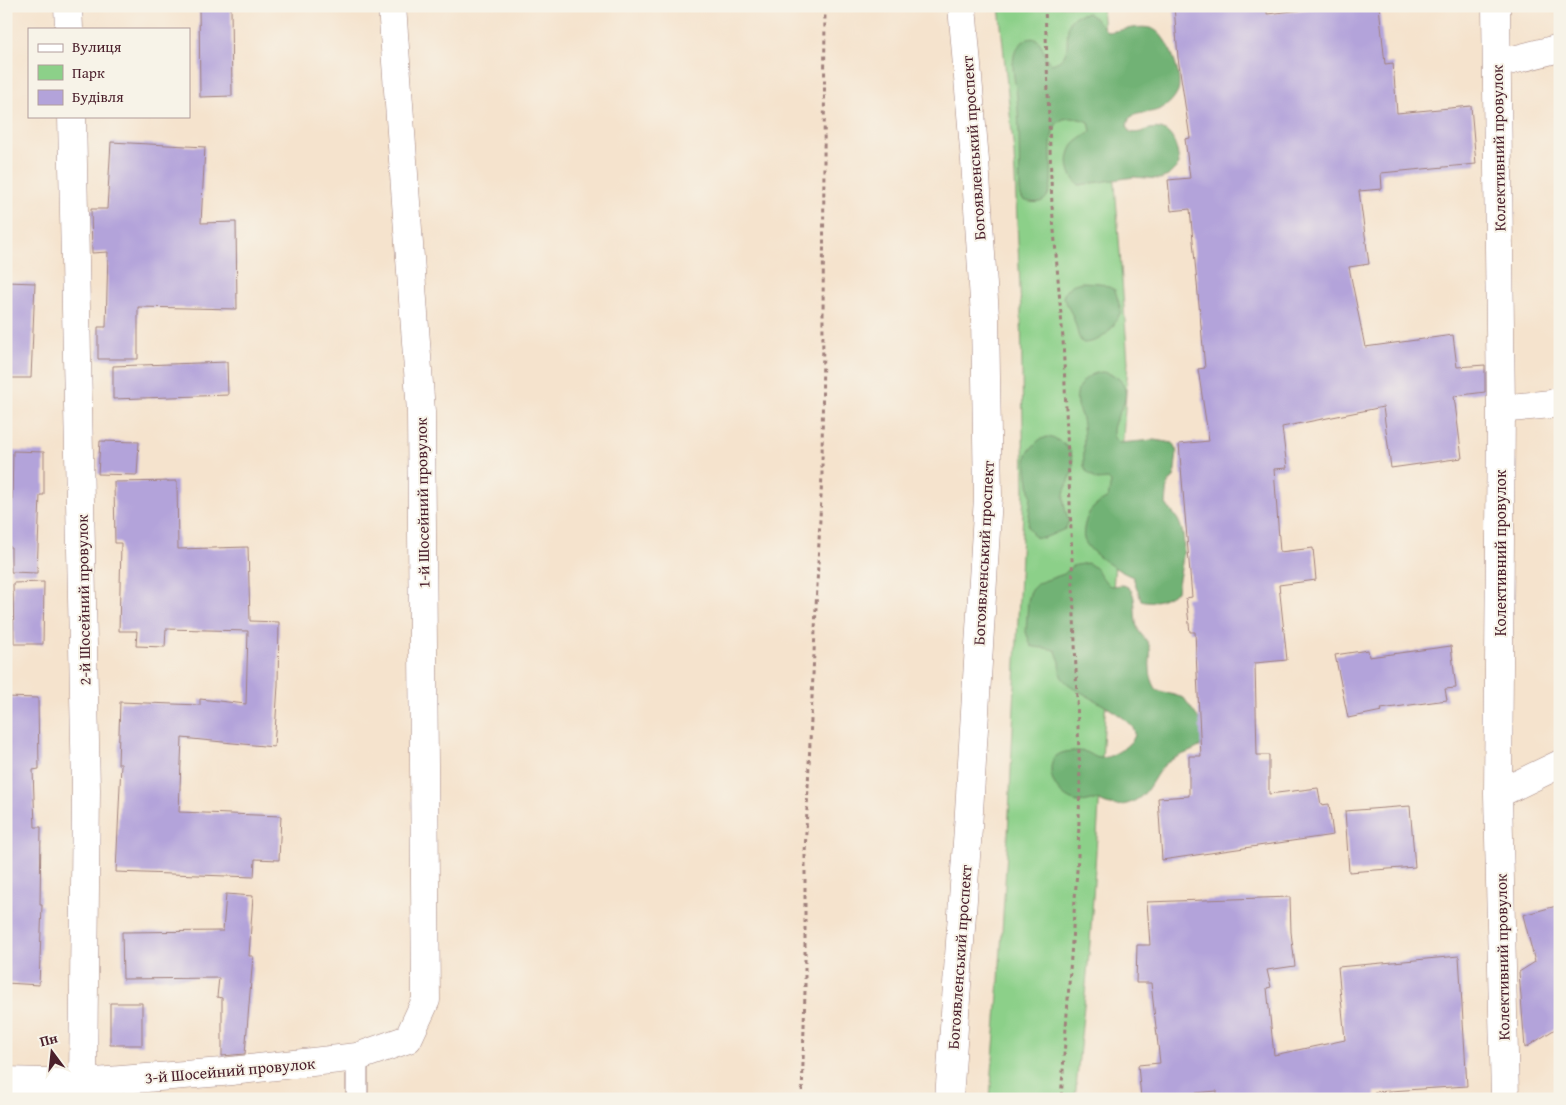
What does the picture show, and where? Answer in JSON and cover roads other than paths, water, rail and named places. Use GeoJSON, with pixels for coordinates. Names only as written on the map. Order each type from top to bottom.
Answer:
{"type":"FeatureCollection","features":[{"type":"Feature","properties":{"kind":"street"},"geometry":{"type":"LineString","coordinates":[[68,6],[69,28]]}},
{"type":"Feature","properties":{"kind":"street","name":"1-й Шосейний провулок"},"geometry":{"type":"LineString","coordinates":[[392,6],[421,412],[426,1000]]}},
{"type":"Feature","properties":{"kind":"street","name":"Богоявленський проспект"},"geometry":{"type":"LineString","coordinates":[[949,1099],[968,837],[988,497],[984,306],[975,161],[962,6]]}},
{"type":"Feature","properties":{"kind":"street","name":"Колективний провулок"},"geometry":{"type":"LineString","coordinates":[[1496,6],[1501,410],[1498,794],[1505,1099]]}},
{"type":"Feature","properties":{"kind":"street"},"geometry":{"type":"LineString","coordinates":[[1497,64],[1560,48]]}},
{"type":"Feature","properties":{"kind":"street","name":"2-й Шосейний провулок"},"geometry":{"type":"LineString","coordinates":[[72,118],[86,790],[83,1083]]}},
{"type":"Feature","properties":{"kind":"street"},"geometry":{"type":"LineString","coordinates":[[1501,410],[1551,404],[1560,401]]}},
{"type":"Feature","properties":{"kind":"street"},"geometry":{"type":"LineString","coordinates":[[1498,794],[1560,764]]}},
{"type":"Feature","properties":{"kind":"street","name":"3-й Шосейний провулок"},"geometry":{"type":"LineString","coordinates":[[6,1081],[83,1083],[222,1072],[357,1057],[408,1039],[426,1000]]}},
{"type":"Feature","properties":{"kind":"lane"},"geometry":{"type":"LineString","coordinates":[[357,1057],[357,1099]]}}]}
